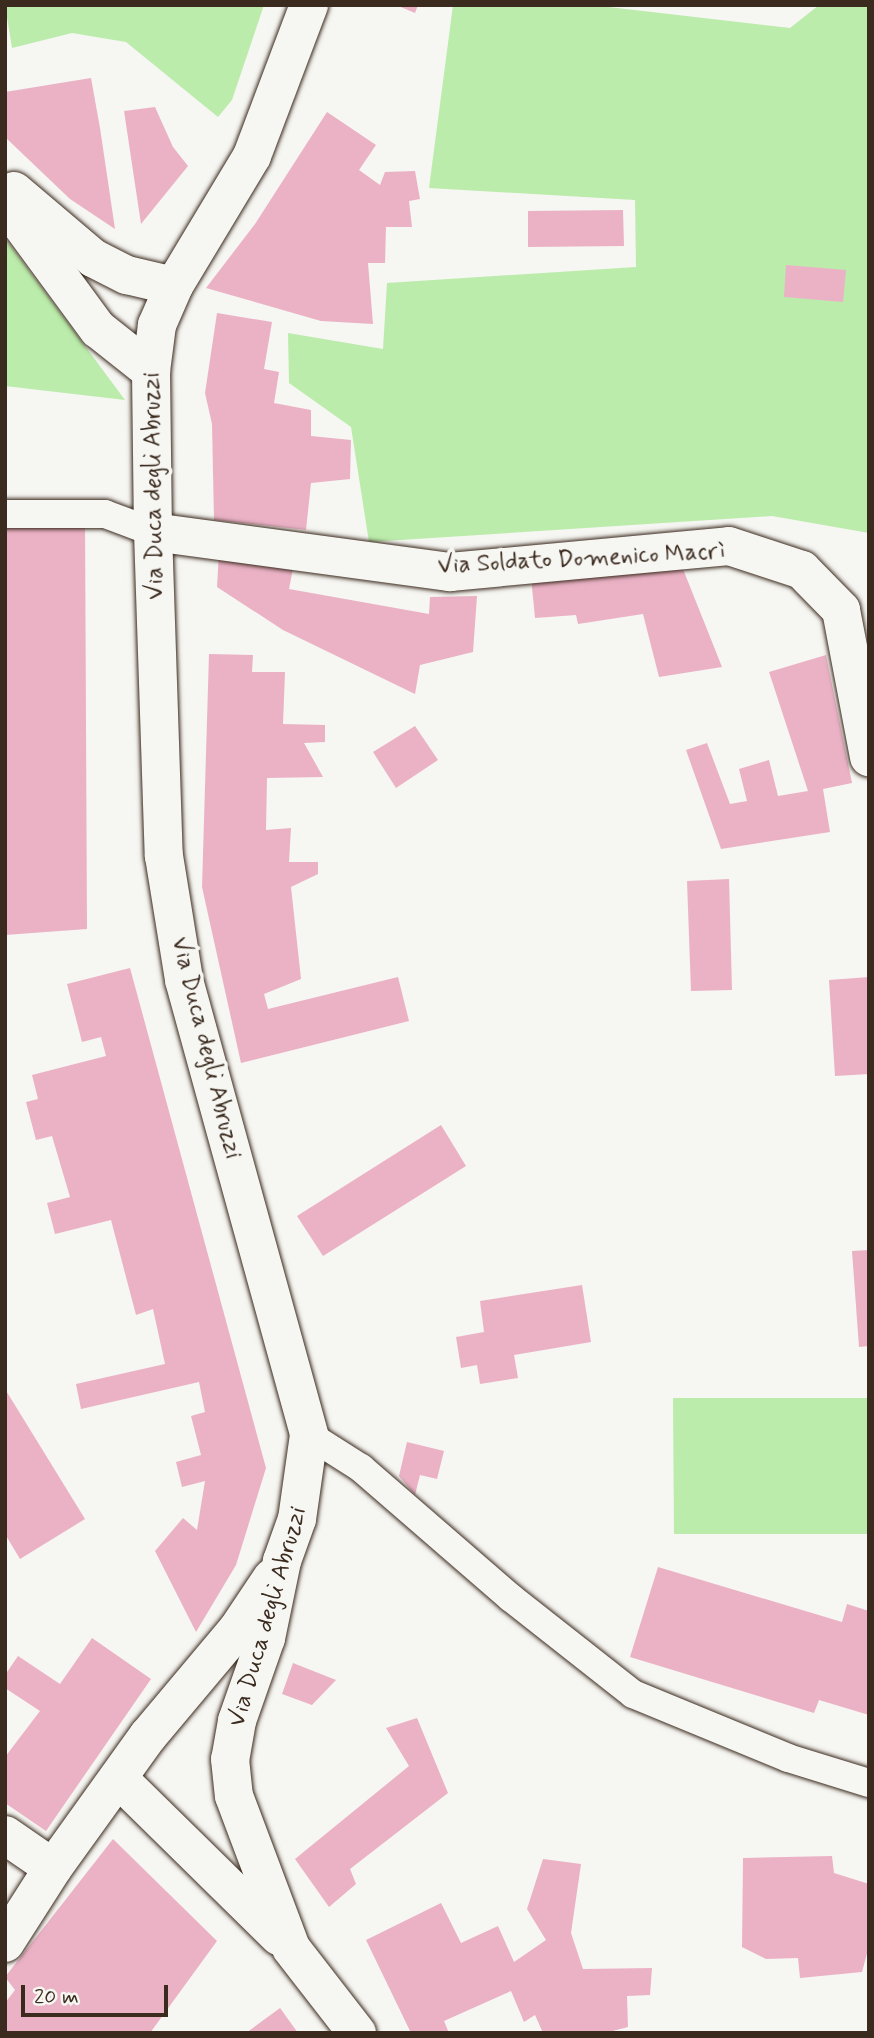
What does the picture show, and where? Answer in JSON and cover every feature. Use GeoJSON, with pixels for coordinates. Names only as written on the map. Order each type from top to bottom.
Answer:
{"type":"FeatureCollection","features":[{"type":"Feature","properties":{"kind":"main road","name":"Via Duca degli Abruzzi"},"geometry":{"type":"LineString","coordinates":[[309,5],[252,156],[174,286],[157,325],[151,372],[153,532],[164,856],[184,980],[309,1435],[305,1484],[282,1561],[266,1638],[237,1721],[230,1759],[234,1796],[244,1834],[291,1948],[357,2033]]}},
{"type":"Feature","properties":{"kind":"main road"},"geometry":{"type":"LineString","coordinates":[[5,184],[38,208],[93,258],[127,275],[174,286]]}},
{"type":"Feature","properties":{"kind":"main road"},"geometry":{"type":"LineString","coordinates":[[5,196],[20,223],[98,328],[151,372]]}},
{"type":"Feature","properties":{"kind":"main road","name":"Via Soldato Domenico Macrì"},"geometry":{"type":"LineString","coordinates":[[153,532],[450,572],[729,546],[802,570],[841,610],[869,757]]}},
{"type":"Feature","properties":{"kind":"main road"},"geometry":{"type":"LineString","coordinates":[[5,1943],[52,1868],[118,1778],[237,1630],[282,1561]]}},
{"type":"Feature","properties":{"kind":"main road"},"geometry":{"type":"LineString","coordinates":[[118,1778],[291,1948]]}},
{"type":"Feature","properties":{"kind":"main road"},"geometry":{"type":"LineString","coordinates":[[5,1835],[52,1868]]}},
{"type":"Feature","properties":{"kind":"lane"},"geometry":{"type":"LineString","coordinates":[[5,514],[104,514],[153,532]]}},
{"type":"Feature","properties":{"kind":"lane"},"geometry":{"type":"LineString","coordinates":[[309,1435],[361,1468],[511,1598],[633,1694],[788,1758],[869,1783]]}},
{"type":"Feature","properties":{"kind":"green space"},"geometry":{"type":"Polygon","coordinates":[[[5,5],[264,5],[232,100],[218,117],[126,42],[72,33],[12,48],[5,5]]]}},
{"type":"Feature","properties":{"kind":"green space"},"geometry":{"type":"Polygon","coordinates":[[[453,5],[591,5],[790,28],[819,5],[869,5],[869,533],[772,516],[369,542],[351,427],[289,383],[288,333],[383,349],[387,283],[636,267],[635,200],[429,188],[453,5]]]}},
{"type":"Feature","properties":{"kind":"green space"},"geometry":{"type":"Polygon","coordinates":[[[5,238],[125,400],[5,386],[5,238]]]}},
{"type":"Feature","properties":{"kind":"green space"},"geometry":{"type":"Polygon","coordinates":[[[673,1398],[869,1398],[869,1534],[674,1534],[673,1398]]]}},
{"type":"Feature","properties":{"kind":"building"},"geometry":{"type":"Polygon","coordinates":[[[396,5],[418,5],[415,13],[396,5]]]}},
{"type":"Feature","properties":{"kind":"building"},"geometry":{"type":"Polygon","coordinates":[[[91,78],[115,229],[70,199],[5,137],[5,92],[91,78]]]}},
{"type":"Feature","properties":{"kind":"building"},"geometry":{"type":"Polygon","coordinates":[[[155,107],[173,147],[188,166],[141,224],[124,111],[155,107]]]}},
{"type":"Feature","properties":{"kind":"building"},"geometry":{"type":"Polygon","coordinates":[[[327,112],[376,145],[359,170],[380,185],[385,172],[415,171],[420,199],[409,201],[412,227],[386,227],[385,263],[368,263],[373,324],[321,321],[206,288],[255,224],[327,112]]]}},
{"type":"Feature","properties":{"kind":"building"},"geometry":{"type":"Polygon","coordinates":[[[623,210],[624,246],[528,247],[528,211],[623,210]]]}},
{"type":"Feature","properties":{"kind":"building"},"geometry":{"type":"Polygon","coordinates":[[[786,265],[846,270],[843,302],[784,297],[786,265]]]}},
{"type":"Feature","properties":{"kind":"building"},"geometry":{"type":"Polygon","coordinates":[[[217,313],[272,322],[264,369],[279,372],[274,403],[311,410],[311,436],[351,440],[350,479],[311,483],[306,530],[214,520],[212,424],[205,393],[217,313]]]}},
{"type":"Feature","properties":{"kind":"building"},"geometry":{"type":"Polygon","coordinates":[[[85,519],[87,929],[5,935],[5,521],[85,519]]]}},
{"type":"Feature","properties":{"kind":"building"},"geometry":{"type":"Polygon","coordinates":[[[219,552],[294,563],[289,589],[429,614],[430,597],[477,596],[473,652],[420,665],[415,694],[283,630],[217,587],[219,552]]]}},
{"type":"Feature","properties":{"kind":"building"},"geometry":{"type":"Polygon","coordinates":[[[681,564],[722,667],[659,677],[643,614],[578,624],[576,615],[535,618],[531,577],[681,564]]]}},
{"type":"Feature","properties":{"kind":"building"},"geometry":{"type":"Polygon","coordinates":[[[209,654],[253,655],[252,672],[285,672],[283,724],[325,725],[325,742],[304,743],[323,777],[267,778],[266,830],[291,828],[289,862],[318,862],[318,874],[291,887],[301,979],[264,994],[268,1009],[398,977],[409,1021],[241,1063],[202,887],[209,654]]]}},
{"type":"Feature","properties":{"kind":"building"},"geometry":{"type":"Polygon","coordinates":[[[826,655],[852,783],[823,789],[830,832],[721,849],[686,750],[707,743],[730,804],[747,801],[739,769],[769,760],[778,796],[808,791],[769,672],[826,655]]]}},
{"type":"Feature","properties":{"kind":"building"},"geometry":{"type":"Polygon","coordinates":[[[415,726],[438,760],[396,788],[373,752],[415,726]]]}},
{"type":"Feature","properties":{"kind":"building"},"geometry":{"type":"Polygon","coordinates":[[[729,879],[732,990],[691,991],[687,881],[729,879]]]}},
{"type":"Feature","properties":{"kind":"building"},"geometry":{"type":"Polygon","coordinates":[[[130,968],[266,1468],[236,1565],[196,1632],[155,1551],[183,1518],[197,1530],[205,1481],[182,1487],[176,1462],[201,1455],[191,1416],[205,1412],[199,1382],[81,1409],[76,1384],[165,1364],[153,1309],[136,1315],[111,1220],[55,1234],[47,1203],[70,1197],[52,1136],[36,1140],[26,1102],[38,1099],[32,1075],[106,1056],[101,1037],[82,1042],[67,984],[130,968]]]}},
{"type":"Feature","properties":{"kind":"building"},"geometry":{"type":"Polygon","coordinates":[[[869,977],[869,1074],[835,1076],[829,980],[869,977]]]}},
{"type":"Feature","properties":{"kind":"building"},"geometry":{"type":"Polygon","coordinates":[[[441,1125],[466,1166],[323,1256],[297,1216],[441,1125]]]}},
{"type":"Feature","properties":{"kind":"building"},"geometry":{"type":"Polygon","coordinates":[[[869,1250],[869,1346],[859,1347],[852,1251],[869,1250]]]}},
{"type":"Feature","properties":{"kind":"building"},"geometry":{"type":"Polygon","coordinates":[[[582,1285],[591,1342],[514,1355],[518,1378],[480,1384],[477,1365],[461,1368],[456,1337],[484,1332],[480,1301],[582,1285]]]}},
{"type":"Feature","properties":{"kind":"building"},"geometry":{"type":"Polygon","coordinates":[[[5,1389],[85,1519],[20,1559],[5,1534],[5,1389]]]}},
{"type":"Feature","properties":{"kind":"building"},"geometry":{"type":"Polygon","coordinates":[[[407,1442],[444,1451],[437,1479],[420,1475],[415,1495],[399,1476],[407,1442]]]}},
{"type":"Feature","properties":{"kind":"building"},"geometry":{"type":"Polygon","coordinates":[[[658,1567],[842,1622],[847,1604],[869,1611],[869,1715],[819,1700],[814,1713],[630,1657],[658,1567]]]}},
{"type":"Feature","properties":{"kind":"building"},"geometry":{"type":"Polygon","coordinates":[[[92,1638],[151,1679],[46,1831],[5,1803],[5,1757],[40,1711],[5,1688],[5,1675],[18,1656],[60,1684],[92,1638]]]}},
{"type":"Feature","properties":{"kind":"building"},"geometry":{"type":"Polygon","coordinates":[[[293,1663],[336,1680],[312,1705],[282,1694],[293,1663]]]}},
{"type":"Feature","properties":{"kind":"building"},"geometry":{"type":"Polygon","coordinates":[[[417,1718],[448,1793],[350,1869],[356,1884],[329,1907],[295,1859],[409,1766],[386,1728],[417,1718]]]}},
{"type":"Feature","properties":{"kind":"building"},"geometry":{"type":"Polygon","coordinates":[[[113,1839],[217,1941],[150,2033],[5,2033],[5,2003],[15,1990],[5,1977],[113,1839]]]}},
{"type":"Feature","properties":{"kind":"building"},"geometry":{"type":"Polygon","coordinates":[[[832,1856],[834,1873],[869,1884],[869,1946],[862,1972],[800,1978],[798,1958],[766,1959],[742,1947],[743,1858],[832,1856]]]}},
{"type":"Feature","properties":{"kind":"building"},"geometry":{"type":"Polygon","coordinates":[[[543,1859],[581,1864],[571,1933],[583,1969],[652,1968],[650,1995],[627,1996],[628,2027],[605,2033],[543,2033],[535,2015],[524,2022],[511,1991],[444,2021],[449,2033],[411,2033],[366,1940],[441,1903],[461,1943],[498,1926],[514,1962],[546,1940],[527,1909],[543,1859]]]}},
{"type":"Feature","properties":{"kind":"building"},"geometry":{"type":"Polygon","coordinates":[[[280,2008],[298,2033],[246,2033],[280,2008]]]}}]}
